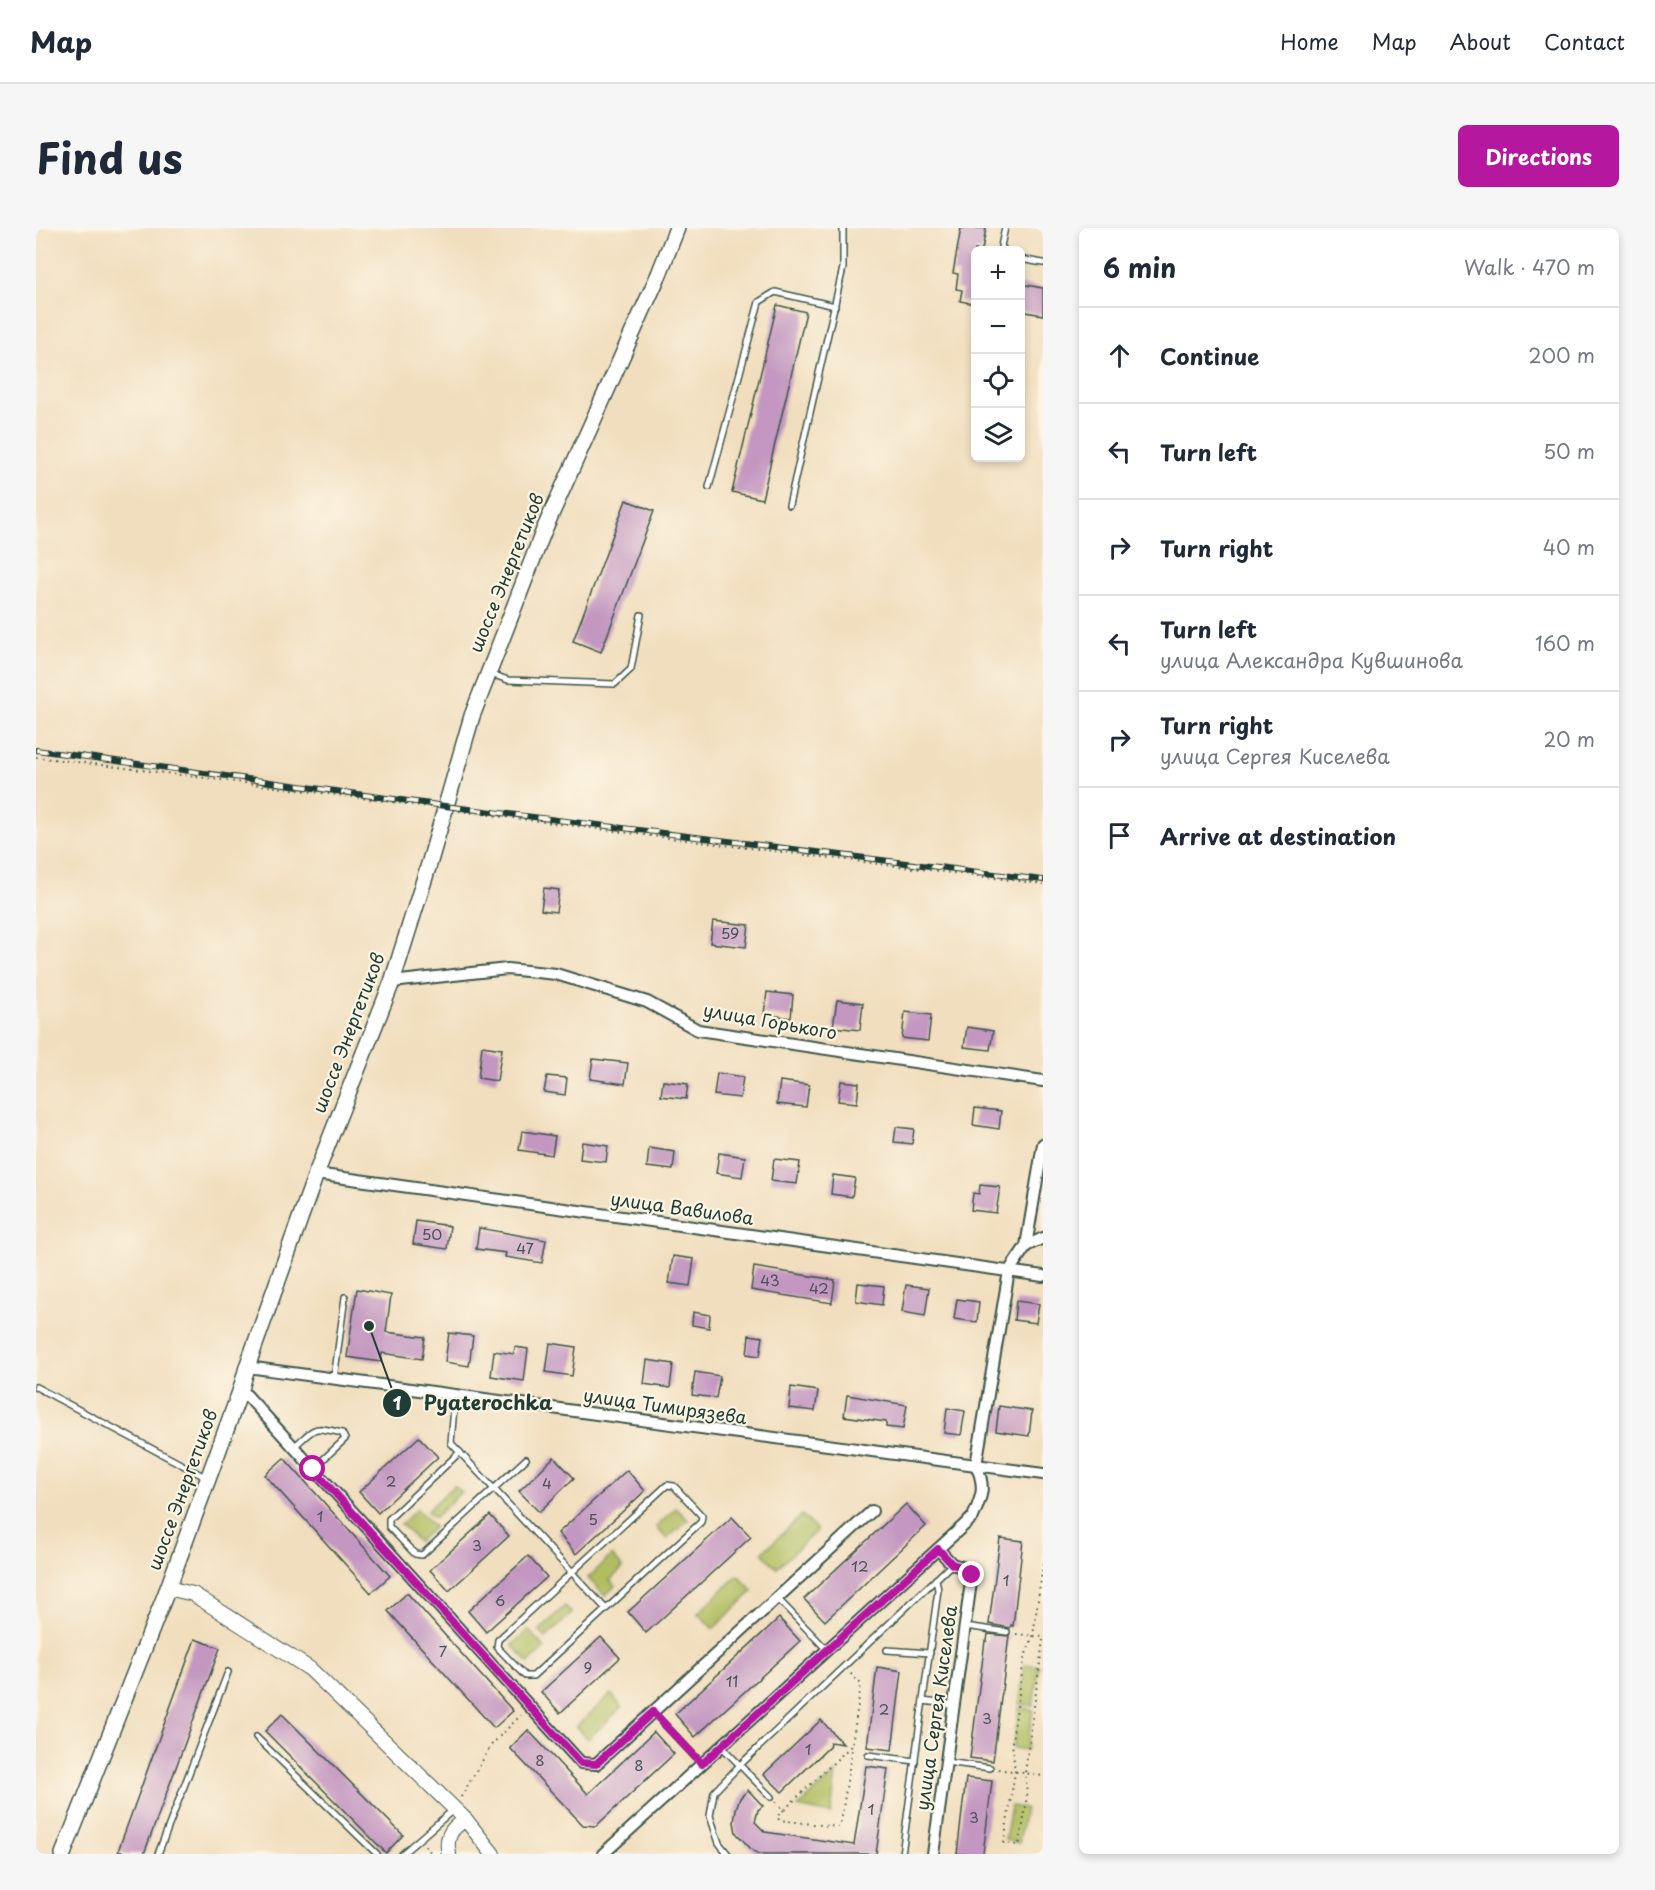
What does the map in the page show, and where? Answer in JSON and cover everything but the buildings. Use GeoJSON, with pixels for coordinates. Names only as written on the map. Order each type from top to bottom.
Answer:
{"type":"FeatureCollection","features":[{"type":"Feature","properties":{"kind":"main road","name":"шоссе Энергетиков"},"geometry":{"type":"LineString","coordinates":[[63,1854],[168,1588],[316,1174],[392,982],[472,716],[488,673],[544,530],[659,274],[677,228]]}},
{"type":"Feature","properties":{"kind":"street","name":"улица Горького"},"geometry":{"type":"LineString","coordinates":[[392,982],[507,969],[556,974],[646,1002],[698,1030],[1043,1082]]}},
{"type":"Feature","properties":{"kind":"street"},"geometry":{"type":"LineString","coordinates":[[603,1854],[973,1517],[981,1499],[982,1479],[976,1465],[1009,1271],[1026,1246],[1043,1144]]}},
{"type":"Feature","properties":{"kind":"street","name":"улица Вавилова"},"geometry":{"type":"LineString","coordinates":[[316,1174],[1043,1276]]}},
{"type":"Feature","properties":{"kind":"street"},"geometry":{"type":"LineString","coordinates":[[1026,1246],[1043,1238]]}},
{"type":"Feature","properties":{"kind":"street","name":"улица Тимирязева"},"geometry":{"type":"LineString","coordinates":[[247,1367],[1043,1474]]}},
{"type":"Feature","properties":{"kind":"street"},"geometry":{"type":"LineString","coordinates":[[241,1389],[581,1763],[596,1764],[872,1510]]}},
{"type":"Feature","properties":{"kind":"street","name":"улица Сергея Киселева"},"geometry":{"type":"LineString","coordinates":[[933,1854],[972,1575],[965,1568],[952,1564],[938,1549]]}},
{"type":"Feature","properties":{"kind":"street"},"geometry":{"type":"LineString","coordinates":[[168,1588],[193,1594],[310,1669],[466,1820],[493,1854]]}},
{"type":"Feature","properties":{"kind":"street"},"geometry":{"type":"LineString","coordinates":[[449,1854],[448,1838],[452,1830],[466,1820]]}},
{"type":"Feature","properties":{"kind":"lane"},"geometry":{"type":"LineString","coordinates":[[789,505],[843,268],[843,228]]}},
{"type":"Feature","properties":{"kind":"lane"},"geometry":{"type":"LineString","coordinates":[[1001,246],[1005,228]]}},
{"type":"Feature","properties":{"kind":"lane"},"geometry":{"type":"LineString","coordinates":[[1025,260],[1043,263]]}},
{"type":"Feature","properties":{"kind":"lane"},"geometry":{"type":"LineString","coordinates":[[709,487],[759,302],[775,292],[835,306]]}},
{"type":"Feature","properties":{"kind":"lane"},"geometry":{"type":"LineString","coordinates":[[488,673],[508,680],[615,684],[631,669],[641,615]]}},
{"type":"Feature","properties":{"kind":"lane"},"geometry":{"type":"LineString","coordinates":[[334,1379],[345,1297]]}},
{"type":"Feature","properties":{"kind":"lane"},"geometry":{"type":"LineString","coordinates":[[36,1387],[208,1478]]}},
{"type":"Feature","properties":{"kind":"lane"},"geometry":{"type":"LineString","coordinates":[[454,1395],[451,1443],[606,1609]]}},
{"type":"Feature","properties":{"kind":"lane"},"geometry":{"type":"LineString","coordinates":[[294,1448],[319,1427],[342,1433],[345,1439],[313,1469]]}},
{"type":"Feature","properties":{"kind":"lane"},"geometry":{"type":"LineString","coordinates":[[460,1452],[389,1520],[389,1527],[415,1554],[422,1554],[526,1459]]}},
{"type":"Feature","properties":{"kind":"lane"},"geometry":{"type":"LineString","coordinates":[[667,1485],[674,1486],[702,1516],[701,1522],[533,1676],[525,1676],[497,1647],[498,1640],[572,1573],[667,1485]]}},
{"type":"Feature","properties":{"kind":"lane"},"geometry":{"type":"LineString","coordinates":[[728,1854],[719,1843],[710,1816],[714,1792],[952,1564]]}},
{"type":"Feature","properties":{"kind":"lane"},"geometry":{"type":"LineString","coordinates":[[902,1854],[938,1590],[936,1579]]}},
{"type":"Feature","properties":{"kind":"lane"},"geometry":{"type":"LineString","coordinates":[[777,1598],[826,1650]]}},
{"type":"Feature","properties":{"kind":"lane"},"geometry":{"type":"LineString","coordinates":[[965,1626],[1007,1632]]}},
{"type":"Feature","properties":{"kind":"lane"},"geometry":{"type":"LineString","coordinates":[[887,1650],[930,1653]]}},
{"type":"Feature","properties":{"kind":"lane"},"geometry":{"type":"LineString","coordinates":[[158,1854],[228,1672]]}},
{"type":"Feature","properties":{"kind":"lane"},"geometry":{"type":"LineString","coordinates":[[923,1701],[954,1705]]}},
{"type":"Feature","properties":{"kind":"lane"},"geometry":{"type":"LineString","coordinates":[[653,1712],[702,1764]]}},
{"type":"Feature","properties":{"kind":"lane"},"geometry":{"type":"LineString","coordinates":[[256,1737],[377,1854]]}},
{"type":"Feature","properties":{"kind":"lane"},"geometry":{"type":"LineString","coordinates":[[722,1746],[771,1797]]}},
{"type":"Feature","properties":{"kind":"lane"},"geometry":{"type":"LineString","coordinates":[[868,1755],[915,1761]]}},
{"type":"Feature","properties":{"kind":"lane"},"geometry":{"type":"LineString","coordinates":[[946,1762],[990,1768]]}},
{"type":"Feature","properties":{"kind":"lane"},"geometry":{"type":"LineString","coordinates":[[402,1854],[454,1809]]}},
{"type":"Feature","properties":{"kind":"path"},"geometry":{"type":"LineString","coordinates":[[36,757],[1043,884]]}},
{"type":"Feature","properties":{"kind":"path"},"geometry":{"type":"LineString","coordinates":[[1007,1632],[1034,1636],[1043,1638],[1025,1773],[1028,1791],[1027,1804],[1019,1845],[1004,1843],[1015,1772],[1012,1742],[1024,1659],[1034,1636],[1043,1564]]}},
{"type":"Feature","properties":{"kind":"path"},"geometry":{"type":"LineString","coordinates":[[844,1666],[861,1684],[841,1822],[838,1827],[779,1820],[777,1816],[852,1746]]}},
{"type":"Feature","properties":{"kind":"path"},"geometry":{"type":"LineString","coordinates":[[454,1809],[492,1744],[529,1706]]}},
{"type":"Feature","properties":{"kind":"path"},"geometry":{"type":"LineString","coordinates":[[990,1768],[1043,1776]]}},
{"type":"Feature","properties":{"kind":"path"},"geometry":{"type":"LineString","coordinates":[[771,1797],[783,1810]]}},
{"type":"Feature","properties":{"kind":"green space"},"geometry":{"type":"Polygon","coordinates":[[[454,1485],[461,1492],[434,1518],[427,1511],[454,1485]]]}},
{"type":"Feature","properties":{"kind":"green space"},"geometry":{"type":"Polygon","coordinates":[[[676,1508],[688,1520],[667,1539],[656,1527],[676,1508]]]}},
{"type":"Feature","properties":{"kind":"green space"},"geometry":{"type":"Polygon","coordinates":[[[417,1509],[434,1527],[418,1542],[401,1524],[417,1509]]]}},
{"type":"Feature","properties":{"kind":"green space"},"geometry":{"type":"Polygon","coordinates":[[[802,1515],[817,1530],[777,1568],[762,1553],[802,1515]]]}},
{"type":"Feature","properties":{"kind":"green space"},"geometry":{"type":"Polygon","coordinates":[[[612,1555],[623,1568],[610,1580],[615,1586],[605,1596],[588,1578],[612,1555]]]}},
{"type":"Feature","properties":{"kind":"green space"},"geometry":{"type":"Polygon","coordinates":[[[738,1575],[753,1591],[713,1629],[698,1613],[738,1575]]]}},
{"type":"Feature","properties":{"kind":"green space"},"geometry":{"type":"Polygon","coordinates":[[[565,1606],[572,1613],[546,1638],[539,1631],[565,1606]]]}},
{"type":"Feature","properties":{"kind":"green space"},"geometry":{"type":"Polygon","coordinates":[[[528,1630],[545,1648],[529,1663],[512,1645],[528,1630]]]}},
{"type":"Feature","properties":{"kind":"green space"},"geometry":{"type":"Polygon","coordinates":[[[1025,1664],[1039,1666],[1033,1706],[1019,1704],[1025,1664]]]}},
{"type":"Feature","properties":{"kind":"green space"},"geometry":{"type":"Polygon","coordinates":[[[611,1694],[622,1707],[588,1739],[576,1727],[611,1694]]]}},
{"type":"Feature","properties":{"kind":"green space"},"geometry":{"type":"Polygon","coordinates":[[[1019,1708],[1033,1710],[1027,1750],[1013,1748],[1019,1708]]]}},
{"type":"Feature","properties":{"kind":"green space"},"geometry":{"type":"Polygon","coordinates":[[[836,1773],[831,1814],[798,1807],[836,1773]]]}},
{"type":"Feature","properties":{"kind":"green space"},"geometry":{"type":"Polygon","coordinates":[[[1011,1806],[1025,1808],[1019,1843],[1005,1840],[1011,1806]]]}},
{"type":"Feature","properties":{"kind":"railway"},"geometry":{"type":"LineString","coordinates":[[36,750],[445,806],[1043,880]]}},
{"type":"Feature","properties":{"kind":"place","name":"Pyaterochka"},"geometry":{"type":"Point","coordinates":[369,1326]}},
{"type":"Feature","properties":{"kind":"route"},"geometry":{"type":"LineString","coordinates":[[313,1469],[581,1763],[596,1764],[653,1712],[702,1764],[938,1549],[952,1564],[965,1568],[972,1575]]}}]}
